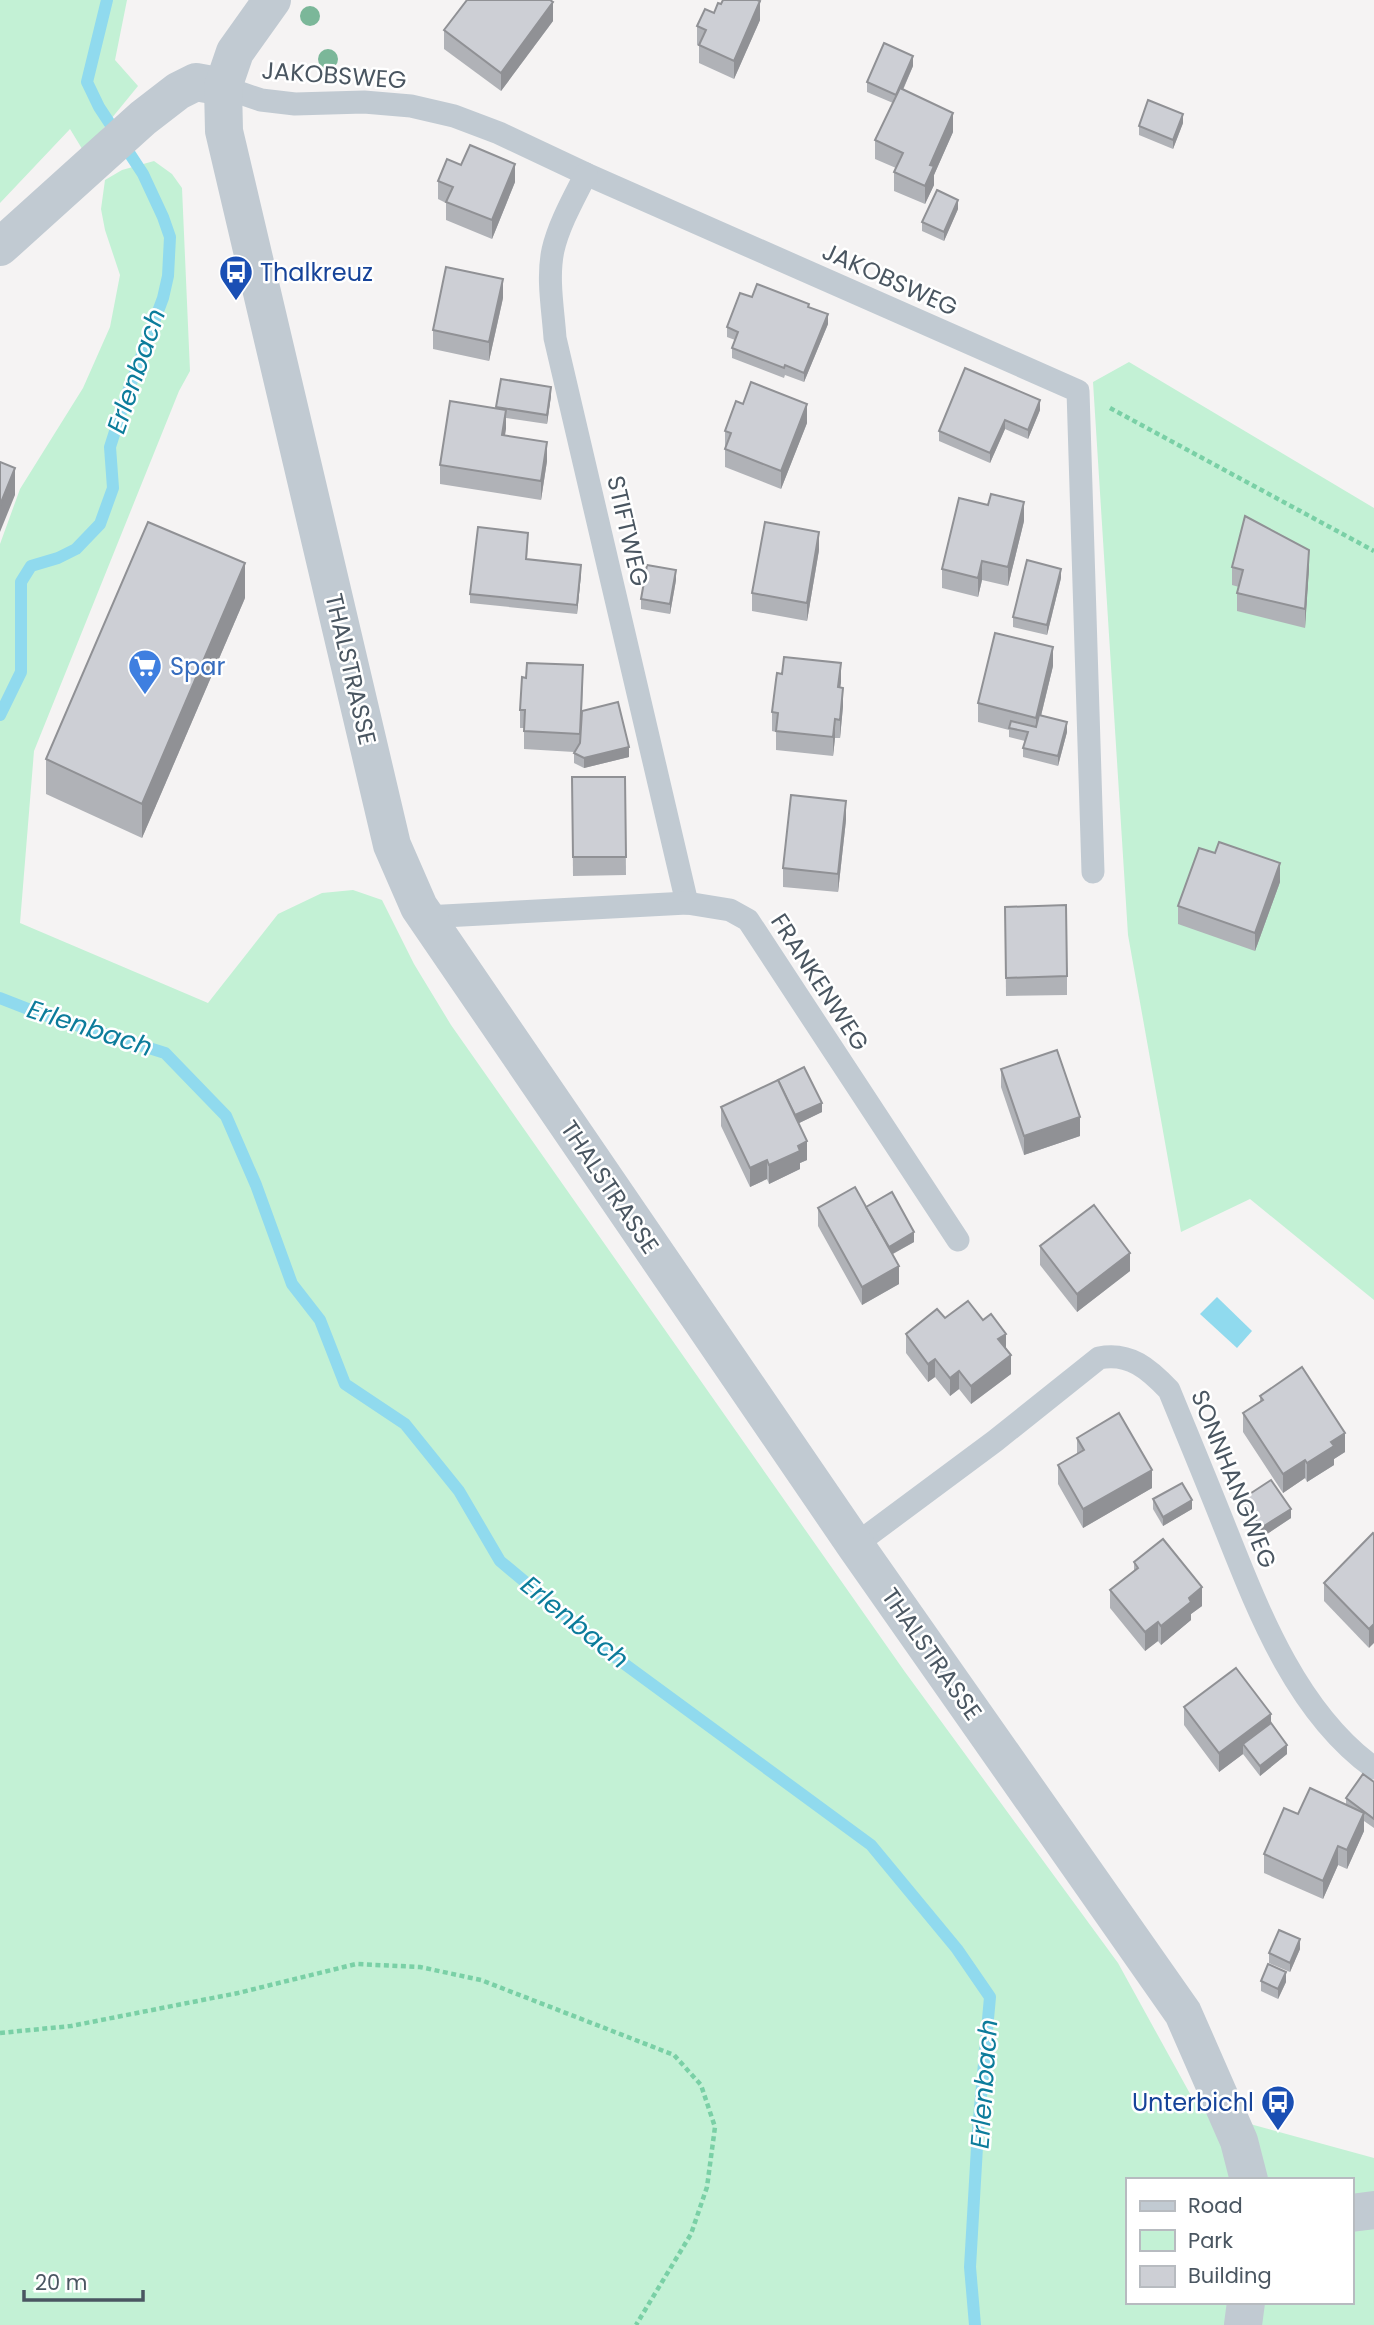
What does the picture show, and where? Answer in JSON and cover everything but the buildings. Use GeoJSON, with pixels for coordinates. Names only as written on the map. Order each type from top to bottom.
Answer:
{"type":"FeatureCollection","features":[{"type":"Feature","properties":{"kind":"street"},"geometry":{"type":"LineString","coordinates":[[0,247],[143,118],[178,91],[196,82],[223,87],[235,52],[272,0]]}},
{"type":"Feature","properties":{"kind":"street","name":"THALSTRASSE"},"geometry":{"type":"LineString","coordinates":[[223,87],[225,131],[392,845],[419,907],[855,1545],[1183,2013],[1239,2141],[1249,2178]]}},
{"type":"Feature","properties":{"kind":"street"},"geometry":{"type":"LineString","coordinates":[[1353,2213],[1374,2210]]}},
{"type":"Feature","properties":{"kind":"street"},"geometry":{"type":"LineString","coordinates":[[1243,2325],[1246,2304]]}},
{"type":"Feature","properties":{"kind":"lane","name":"JAKOBSWEG"},"geometry":{"type":"LineString","coordinates":[[223,87],[261,100],[295,104],[364,102],[411,106],[454,116],[499,133],[1078,391]]}},
{"type":"Feature","properties":{"kind":"lane","name":"STIFTWEG"},"geometry":{"type":"LineString","coordinates":[[586,174],[570,205],[553,250],[551,292],[555,338],[687,903]]}},
{"type":"Feature","properties":{"kind":"lane"},"geometry":{"type":"LineString","coordinates":[[1078,391],[1093,872]]}},
{"type":"Feature","properties":{"kind":"lane","name":"FRANKENWEG"},"geometry":{"type":"LineString","coordinates":[[425,917],[687,903],[730,910],[748,920],[958,1240]]}},
{"type":"Feature","properties":{"kind":"lane","name":"SONNHANGWEG"},"geometry":{"type":"LineString","coordinates":[[855,1545],[995,1441],[1099,1358],[1127,1358],[1150,1370],[1170,1390],[1251,1592],[1313,1709],[1345,1745],[1374,1768]]}},
{"type":"Feature","properties":{"kind":"path"},"geometry":{"type":"LineString","coordinates":[[1078,391],[1374,551]]}},
{"type":"Feature","properties":{"kind":"path"},"geometry":{"type":"LineString","coordinates":[[0,2033],[71,2026],[238,1993],[356,1964],[420,1967],[481,1980],[674,2055],[701,2085],[715,2127],[709,2175],[691,2234],[636,2325]]}},
{"type":"Feature","properties":{"kind":"green space"},"geometry":{"type":"Polygon","coordinates":[[[0,0],[127,0],[115,60],[138,86],[84,152],[70,129],[0,203],[0,0]]]}},
{"type":"Feature","properties":{"kind":"green space"},"geometry":{"type":"Polygon","coordinates":[[[154,161],[172,174],[182,188],[190,371],[179,391],[34,751],[20,923],[208,1003],[278,914],[322,893],[353,890],[382,900],[414,964],[451,1025],[905,1672],[1118,1963],[1199,2110],[1374,2158],[1374,2325],[0,2325],[0,544],[20,489],[83,388],[110,327],[120,275],[101,209],[105,180],[122,170],[154,161]]]}},
{"type":"Feature","properties":{"kind":"green space"},"geometry":{"type":"Polygon","coordinates":[[[1129,362],[1374,508],[1374,1300],[1250,1199],[1181,1232],[1128,935],[1093,382],[1129,362]]]}},
{"type":"Feature","properties":{"kind":"water"},"geometry":{"type":"Polygon","coordinates":[[[1217,1297],[1252,1331],[1237,1348],[1200,1314],[1217,1297]]]}},
{"type":"Feature","properties":{"kind":"waterway","name":"Erlenbach"},"geometry":{"type":"LineString","coordinates":[[0,715],[21,672],[21,582],[31,566],[76,549],[100,524],[113,488],[110,447],[163,298],[168,276],[170,237],[163,217],[143,174],[99,107],[87,82],[107,0]]}},
{"type":"Feature","properties":{"kind":"waterway","name":"Erlenbach"},"geometry":{"type":"LineString","coordinates":[[0,998],[41,1014],[165,1053],[226,1116],[256,1185],[292,1284],[320,1320],[345,1384],[405,1424],[459,1491],[500,1561],[615,1657],[871,1845],[957,1949],[990,1997],[978,2130],[970,2267],[975,2325]]}},
{"type":"Feature","properties":{"kind":"place","name":"Thalkreuz"},"geometry":{"type":"Point","coordinates":[236,302]}},
{"type":"Feature","properties":{"kind":"place","name":"Spar"},"geometry":{"type":"Point","coordinates":[145,696]}},
{"type":"Feature","properties":{"kind":"place","name":"Unterbichl"},"geometry":{"type":"Point","coordinates":[1278,2132]}}]}
